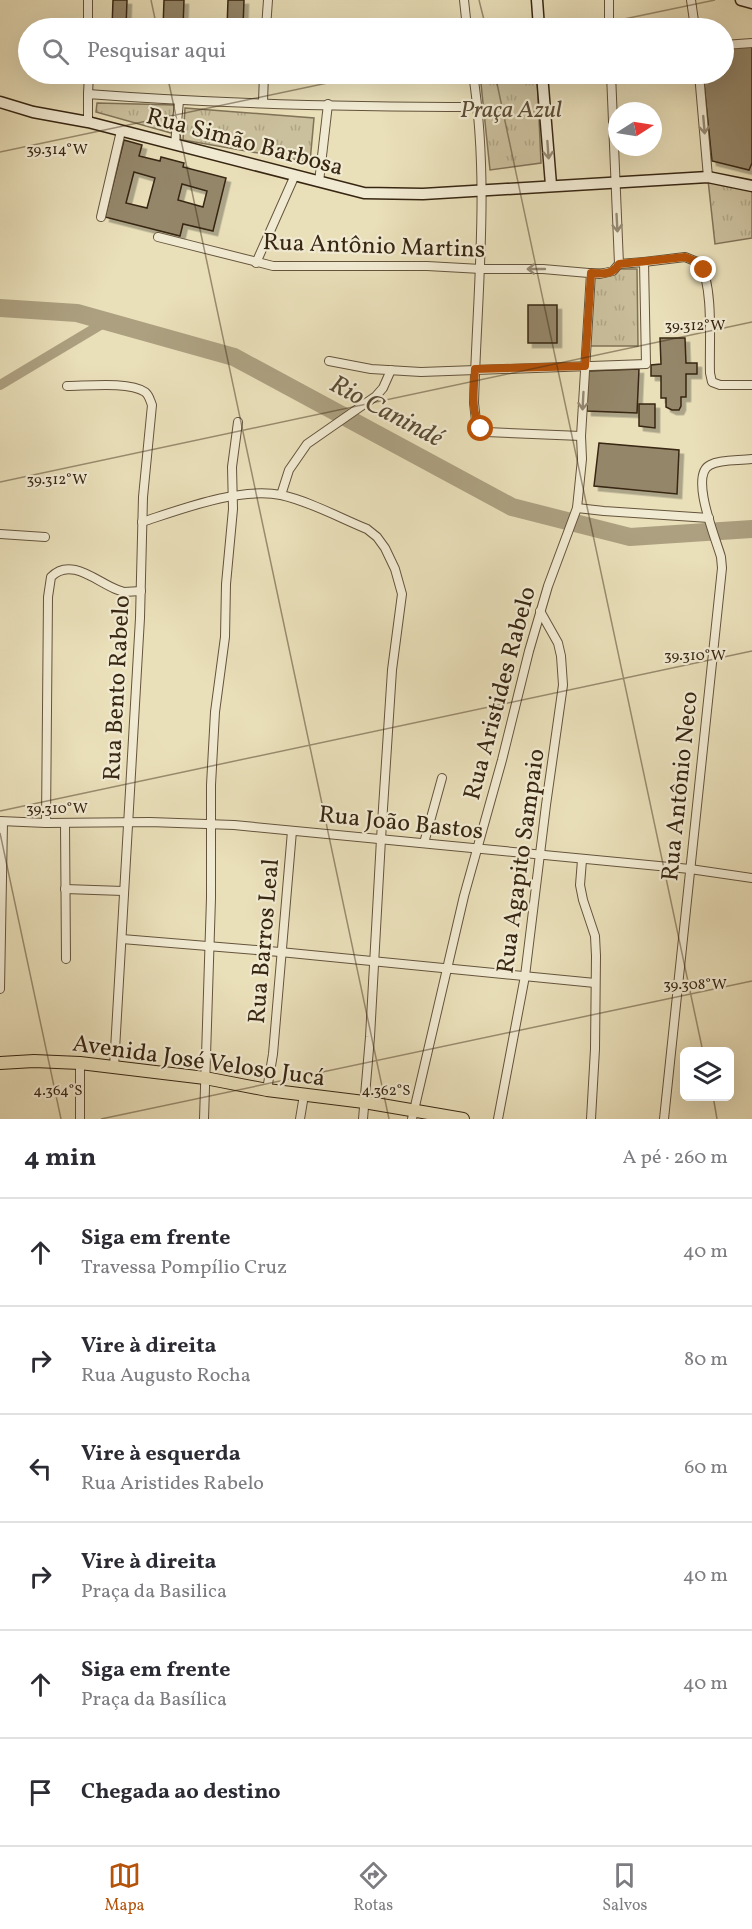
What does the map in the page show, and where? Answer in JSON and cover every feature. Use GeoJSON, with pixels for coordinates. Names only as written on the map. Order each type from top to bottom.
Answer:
{"type":"FeatureCollection","features":[{"type":"Feature","properties":{"kind":"main road","name":"Avenida José Veloso Jucá"},"geometry":{"type":"LineString","coordinates":[[0,1063],[34,1061],[80,1064],[205,1078],[267,1090],[364,1102],[413,1115],[463,1119]]}},
{"type":"Feature","properties":{"kind":"street"},"geometry":{"type":"LineString","coordinates":[[88,0],[88,18]]}},
{"type":"Feature","properties":{"kind":"street"},"geometry":{"type":"LineString","coordinates":[[267,18],[268,0]]}},
{"type":"Feature","properties":{"kind":"street"},"geometry":{"type":"LineString","coordinates":[[464,0],[466,18]]}},
{"type":"Feature","properties":{"kind":"street"},"geometry":{"type":"LineString","coordinates":[[537,0],[538,18]]}},
{"type":"Feature","properties":{"kind":"street"},"geometry":{"type":"LineString","coordinates":[[609,0],[609,18]]}},
{"type":"Feature","properties":{"kind":"street"},"geometry":{"type":"LineString","coordinates":[[691,0],[694,18]]}},
{"type":"Feature","properties":{"kind":"street"},"geometry":{"type":"LineString","coordinates":[[741,0],[752,3]]}},
{"type":"Feature","properties":{"kind":"street"},"geometry":{"type":"LineString","coordinates":[[734,44],[752,43]]}},
{"type":"Feature","properties":{"kind":"street"},"geometry":{"type":"LineString","coordinates":[[88,84],[88,122]]}},
{"type":"Feature","properties":{"kind":"street"},"geometry":{"type":"LineString","coordinates":[[262,102],[263,84]]}},
{"type":"Feature","properties":{"kind":"street"},"geometry":{"type":"LineString","coordinates":[[475,84],[478,107],[482,190],[475,369],[476,422],[486,432],[581,436]]}},
{"type":"Feature","properties":{"kind":"street"},"geometry":{"type":"LineString","coordinates":[[543,84],[551,185]]}},
{"type":"Feature","properties":{"kind":"street"},"geometry":{"type":"LineString","coordinates":[[591,273],[608,273],[614,271],[619,264],[611,84]]}},
{"type":"Feature","properties":{"kind":"street"},"geometry":{"type":"LineString","coordinates":[[700,84],[708,177]]}},
{"type":"Feature","properties":{"kind":"street"},"geometry":{"type":"LineString","coordinates":[[88,94],[179,101],[385,107],[478,107]]}},
{"type":"Feature","properties":{"kind":"street"},"geometry":{"type":"LineString","coordinates":[[175,144],[179,101]]}},
{"type":"Feature","properties":{"kind":"street","name":"Rua Simão Barbosa"},"geometry":{"type":"LineString","coordinates":[[0,102],[33,112],[88,122],[364,193],[482,190],[708,177],[752,186]]}},
{"type":"Feature","properties":{"kind":"street"},"geometry":{"type":"LineString","coordinates":[[319,182],[328,104]]}},
{"type":"Feature","properties":{"kind":"street"},"geometry":{"type":"LineString","coordinates":[[101,217],[122,131]]}},
{"type":"Feature","properties":{"kind":"street"},"geometry":{"type":"LineString","coordinates":[[256,263],[296,175]]}},
{"type":"Feature","properties":{"kind":"street","name":"Rua Antônio Martins"},"geometry":{"type":"LineString","coordinates":[[158,237],[273,266],[427,266],[543,269],[591,273]]}},
{"type":"Feature","properties":{"kind":"street"},"geometry":{"type":"LineString","coordinates":[[619,264],[685,257],[700,263],[704,270],[708,293],[712,382],[720,386],[752,385]]}},
{"type":"Feature","properties":{"kind":"street"},"geometry":{"type":"LineString","coordinates":[[328,361],[353,367],[421,372],[645,364],[645,262]]}},
{"type":"Feature","properties":{"kind":"street","name":"Rua Aristides Rabelo"},"geometry":{"type":"LineString","coordinates":[[413,1115],[476,849],[502,760],[540,611],[577,507],[582,459],[581,436],[591,273]]}},
{"type":"Feature","properties":{"kind":"street"},"geometry":{"type":"LineString","coordinates":[[281,495],[289,470],[307,444],[376,396],[383,388],[391,370]]}},
{"type":"Feature","properties":{"kind":"street","name":"Rua Bento Rabelo"},"geometry":{"type":"LineString","coordinates":[[67,386],[136,388],[149,397],[152,405],[142,522],[141,591],[114,1067]]}},
{"type":"Feature","properties":{"kind":"street"},"geometry":{"type":"LineString","coordinates":[[204,1119],[215,712],[225,637],[226,584],[233,509],[232,467],[238,423]]}},
{"type":"Feature","properties":{"kind":"street","name":"Rua Antônio Neco"},"geometry":{"type":"LineString","coordinates":[[664,1119],[722,568],[702,490],[701,477],[705,468],[711,464],[752,459]]}},
{"type":"Feature","properties":{"kind":"street"},"geometry":{"type":"LineString","coordinates":[[142,522],[232,495],[261,493],[281,495],[367,530],[385,548],[395,569],[402,594],[392,670],[363,1119]]}},
{"type":"Feature","properties":{"kind":"street"},"geometry":{"type":"LineString","coordinates":[[577,507],[604,512],[710,521]]}},
{"type":"Feature","properties":{"kind":"street"},"geometry":{"type":"LineString","coordinates":[[0,534],[45,537]]}},
{"type":"Feature","properties":{"kind":"street"},"geometry":{"type":"LineString","coordinates":[[46,823],[48,597],[51,577],[59,571],[75,570],[118,590],[141,591]]}},
{"type":"Feature","properties":{"kind":"street","name":"Rua Agapito Sampaio"},"geometry":{"type":"LineString","coordinates":[[498,1119],[525,976],[563,685],[558,643],[540,611]]}},
{"type":"Feature","properties":{"kind":"street"},"geometry":{"type":"LineString","coordinates":[[424,843],[442,778]]}},
{"type":"Feature","properties":{"kind":"street"},"geometry":{"type":"LineString","coordinates":[[0,989],[2,821]]}},
{"type":"Feature","properties":{"kind":"street","name":"Rua João Bastos"},"geometry":{"type":"LineString","coordinates":[[2,821],[211,824],[690,869],[752,878]]}},
{"type":"Feature","properties":{"kind":"street"},"geometry":{"type":"LineString","coordinates":[[65,823],[66,958]]}},
{"type":"Feature","properties":{"kind":"street","name":"Rua Barros Leal"},"geometry":{"type":"LineString","coordinates":[[267,1090],[273,1054],[292,831]]}},
{"type":"Feature","properties":{"kind":"street"},"geometry":{"type":"LineString","coordinates":[[582,860],[580,874],[583,900],[595,936],[595,1049],[591,1119]]}},
{"type":"Feature","properties":{"kind":"street"},"geometry":{"type":"LineString","coordinates":[[65,889],[123,891]]}},
{"type":"Feature","properties":{"kind":"street"},"geometry":{"type":"LineString","coordinates":[[122,939],[595,983]]}},
{"type":"Feature","properties":{"kind":"street"},"geometry":{"type":"LineString","coordinates":[[80,1064],[80,1119]]}},
{"type":"Feature","properties":{"kind":"street"},"geometry":{"type":"LineString","coordinates":[[300,1119],[304,1095]]}},
{"type":"Feature","properties":{"kind":"green space","name":"Praça Azul"},"geometry":{"type":"Polygon","coordinates":[[[481,84],[537,84],[541,163],[490,170],[481,84]]]}},
{"type":"Feature","properties":{"kind":"green space"},"geometry":{"type":"Polygon","coordinates":[[[97,103],[175,105],[171,133],[96,112],[97,103]]]}},
{"type":"Feature","properties":{"kind":"green space"},"geometry":{"type":"Polygon","coordinates":[[[185,108],[314,118],[310,162],[183,140],[185,108]]]}},
{"type":"Feature","properties":{"kind":"green space"},"geometry":{"type":"Polygon","coordinates":[[[708,180],[752,188],[752,238],[715,244],[708,180]]]}},
{"type":"Feature","properties":{"kind":"green space"},"geometry":{"type":"Polygon","coordinates":[[[588,269],[637,269],[638,346],[588,346],[588,269]]]}},
{"type":"Feature","properties":{"kind":"building"},"geometry":{"type":"Polygon","coordinates":[[[113,0],[127,0],[126,18],[112,18],[113,0]]]}},
{"type":"Feature","properties":{"kind":"building"},"geometry":{"type":"Polygon","coordinates":[[[164,0],[184,0],[183,18],[163,18],[164,0]]]}},
{"type":"Feature","properties":{"kind":"building"},"geometry":{"type":"Polygon","coordinates":[[[228,0],[244,0],[243,18],[227,18],[228,0]]]}},
{"type":"Feature","properties":{"kind":"building"},"geometry":{"type":"Polygon","coordinates":[[[752,47],[752,163],[749,170],[712,161],[704,84],[734,84],[734,48],[752,47]]]}},
{"type":"Feature","properties":{"kind":"building"},"geometry":{"type":"Polygon","coordinates":[[[124,140],[142,145],[139,156],[160,161],[161,157],[184,163],[183,167],[226,178],[213,231],[183,224],[180,236],[105,217],[124,140]],[[134,172],[126,203],[147,208],[155,178],[134,172]],[[182,184],[178,200],[203,207],[207,191],[182,184]]]}},
{"type":"Feature","properties":{"kind":"building"},"geometry":{"type":"Polygon","coordinates":[[[528,305],[557,305],[557,343],[528,343],[528,305]]]}},
{"type":"Feature","properties":{"kind":"building"},"geometry":{"type":"Polygon","coordinates":[[[660,338],[685,338],[686,363],[697,363],[697,374],[686,374],[686,397],[681,397],[679,410],[666,407],[666,398],[661,398],[661,376],[651,376],[651,365],[661,364],[660,338]]]}},
{"type":"Feature","properties":{"kind":"building"},"geometry":{"type":"Polygon","coordinates":[[[639,369],[637,413],[587,411],[587,371],[639,369]]]}},
{"type":"Feature","properties":{"kind":"building"},"geometry":{"type":"Polygon","coordinates":[[[639,404],[655,404],[655,428],[639,426],[639,404]]]}},
{"type":"Feature","properties":{"kind":"building"},"geometry":{"type":"Polygon","coordinates":[[[599,443],[679,450],[677,494],[594,486],[599,443]]]}},
{"type":"Feature","properties":{"kind":"waterway","name":"Rio Canindé"},"geometry":{"type":"LineString","coordinates":[[0,308],[77,313],[234,357],[512,507],[630,537],[752,529]]}},
{"type":"Feature","properties":{"kind":"waterway"},"geometry":{"type":"LineString","coordinates":[[0,385],[107,321]]}},
{"type":"Feature","properties":{"kind":"route"},"geometry":{"type":"LineString","coordinates":[[481,429],[476,422],[474,411],[475,369],[585,366],[591,273],[608,273],[614,271],[619,264],[685,257],[700,263],[704,270]]}}]}
